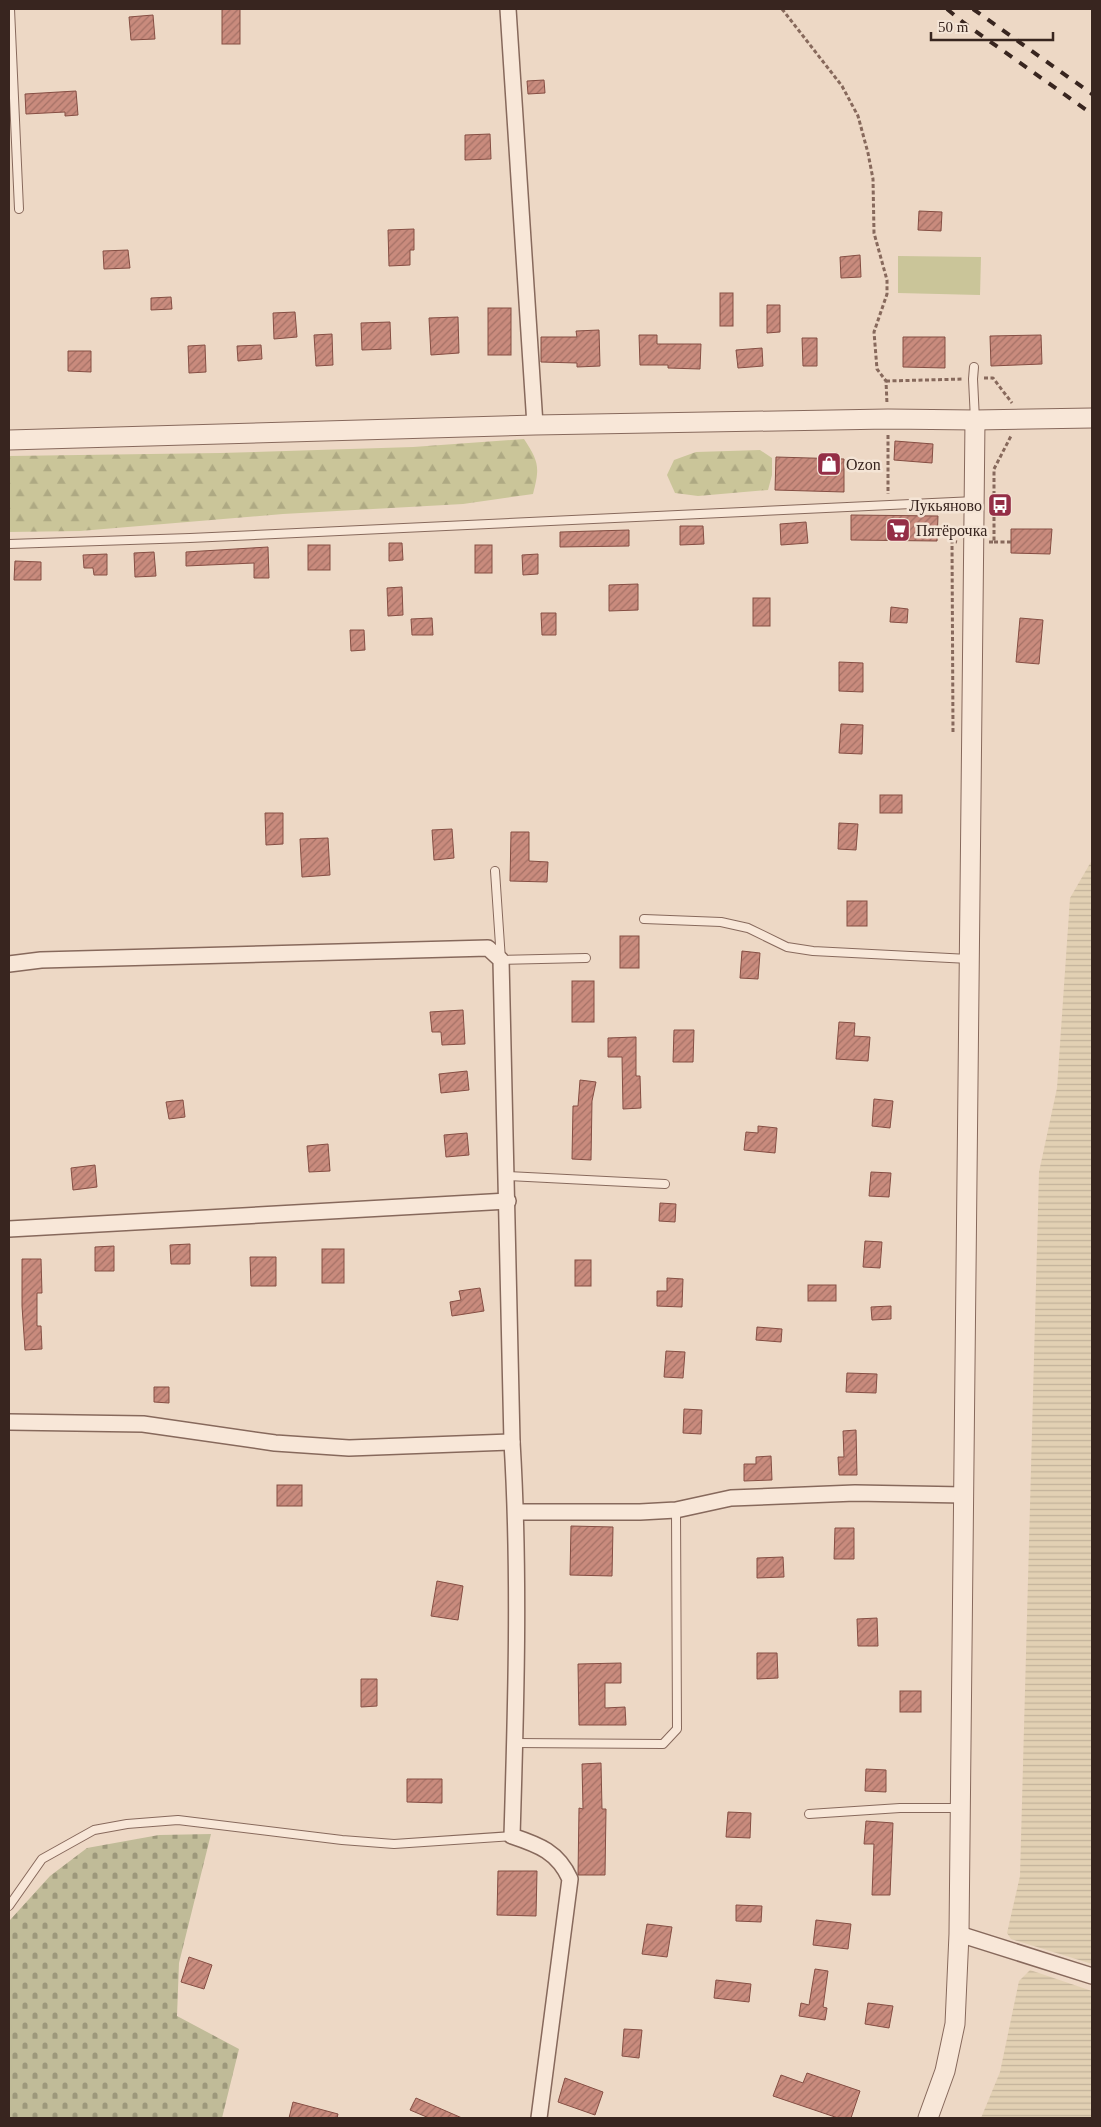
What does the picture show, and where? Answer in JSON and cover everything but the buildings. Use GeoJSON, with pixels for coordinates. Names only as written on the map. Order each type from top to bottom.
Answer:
{"type":"FeatureCollection","features":[{"type":"Feature","properties":{"kind":"street"},"geometry":{"type":"LineString","coordinates":[[508,9],[535,424]]}},
{"type":"Feature","properties":{"kind":"street"},"geometry":{"type":"LineString","coordinates":[[9,440],[535,424],[888,418],[975,420],[1092,418]]}},
{"type":"Feature","properties":{"kind":"street"},"geometry":{"type":"LineString","coordinates":[[928,2118],[945,2071],[955,2024],[959,1934],[975,420]]}},
{"type":"Feature","properties":{"kind":"street"},"geometry":{"type":"LineString","coordinates":[[9,964],[41,960],[488,948],[501,960],[512,1442],[516,1512],[515,1743],[512,1836],[542,1846],[564,1865],[570,1880],[539,2118]]}},
{"type":"Feature","properties":{"kind":"street"},"geometry":{"type":"LineString","coordinates":[[9,1229],[508,1201]]}},
{"type":"Feature","properties":{"kind":"street"},"geometry":{"type":"LineString","coordinates":[[9,1422],[143,1424],[275,1443],[349,1448],[512,1442]]}},
{"type":"Feature","properties":{"kind":"street"},"geometry":{"type":"LineString","coordinates":[[516,1512],[640,1512],[676,1510],[731,1498],[855,1494],[964,1495]]}},
{"type":"Feature","properties":{"kind":"street"},"geometry":{"type":"LineString","coordinates":[[959,1934],[1092,1976]]}},
{"type":"Feature","properties":{"kind":"lane"},"geometry":{"type":"LineString","coordinates":[[10,9],[19,209]]}},
{"type":"Feature","properties":{"kind":"lane"},"geometry":{"type":"LineString","coordinates":[[974,367],[975,420]]}},
{"type":"Feature","properties":{"kind":"lane"},"geometry":{"type":"LineString","coordinates":[[9,544],[190,538],[975,501]]}},
{"type":"Feature","properties":{"kind":"lane"},"geometry":{"type":"LineString","coordinates":[[495,871],[501,960],[586,958]]}},
{"type":"Feature","properties":{"kind":"lane"},"geometry":{"type":"LineString","coordinates":[[644,919],[721,922],[748,928],[786,947],[813,951],[970,959]]}},
{"type":"Feature","properties":{"kind":"lane"},"geometry":{"type":"LineString","coordinates":[[507,1176],[665,1184]]}},
{"type":"Feature","properties":{"kind":"lane"},"geometry":{"type":"LineString","coordinates":[[515,1743],[663,1744],[677,1729],[676,1510]]}},
{"type":"Feature","properties":{"kind":"lane"},"geometry":{"type":"LineString","coordinates":[[809,1814],[900,1808],[960,1808]]}},
{"type":"Feature","properties":{"kind":"lane"},"geometry":{"type":"LineString","coordinates":[[9,1906],[42,1859],[94,1830],[127,1824],[178,1820],[342,1840],[394,1844],[512,1836]]}},
{"type":"Feature","properties":{"kind":"path"},"geometry":{"type":"LineString","coordinates":[[782,9],[842,86],[858,116],[868,153],[872,179],[874,233],[887,280],[888,294],[874,332],[877,369],[886,380],[888,418]]}},
{"type":"Feature","properties":{"kind":"path"},"geometry":{"type":"LineString","coordinates":[[888,437],[888,505]]}},
{"type":"Feature","properties":{"kind":"path"},"geometry":{"type":"LineString","coordinates":[[994,542],[1011,542]]}},
{"type":"Feature","properties":{"kind":"shaded area"},"geometry":{"type":"Polygon","coordinates":[[[1092,860],[1092,1964],[1011,1939],[1007,1933],[1020,1876],[1039,1172],[1057,1088],[1070,898],[1092,860]]]}},
{"type":"Feature","properties":{"kind":"shaded area"},"geometry":{"type":"Polygon","coordinates":[[[1030,1970],[1092,1991],[1092,2118],[981,2118],[1000,2072],[1019,1981],[1030,1970]]]}},
{"type":"Feature","properties":{"kind":"green space"},"geometry":{"type":"Polygon","coordinates":[[[898,256],[981,257],[980,295],[898,293],[898,256]]]}},
{"type":"Feature","properties":{"kind":"green space"},"geometry":{"type":"Polygon","coordinates":[[[524,439],[537,465],[537,477],[533,494],[463,504],[283,514],[80,531],[9,532],[9,456],[220,453],[413,447],[524,439]]]}},
{"type":"Feature","properties":{"kind":"green space"},"geometry":{"type":"Polygon","coordinates":[[[760,450],[772,458],[772,475],[768,490],[698,496],[675,493],[667,475],[674,460],[696,452],[760,450]]]}},
{"type":"Feature","properties":{"kind":"green space"},"geometry":{"type":"Polygon","coordinates":[[[211,1834],[179,1963],[177,2016],[239,2049],[222,2118],[9,2118],[10,1920],[50,1876],[87,1848],[159,1835],[211,1834]]]}},
{"type":"Feature","properties":{"kind":"railway"},"geometry":{"type":"LineString","coordinates":[[947,9],[1092,114]]}},
{"type":"Feature","properties":{"kind":"railway"},"geometry":{"type":"LineString","coordinates":[[973,9],[1092,94]]}},
{"type":"Feature","properties":{"kind":"place","name":"Ozon"},"geometry":{"type":"Point","coordinates":[829,464]}},
{"type":"Feature","properties":{"kind":"place","name":"Лукьяново"},"geometry":{"type":"Point","coordinates":[1000,505]}},
{"type":"Feature","properties":{"kind":"place","name":"Пятёрочка"},"geometry":{"type":"Point","coordinates":[898,530]}}]}
